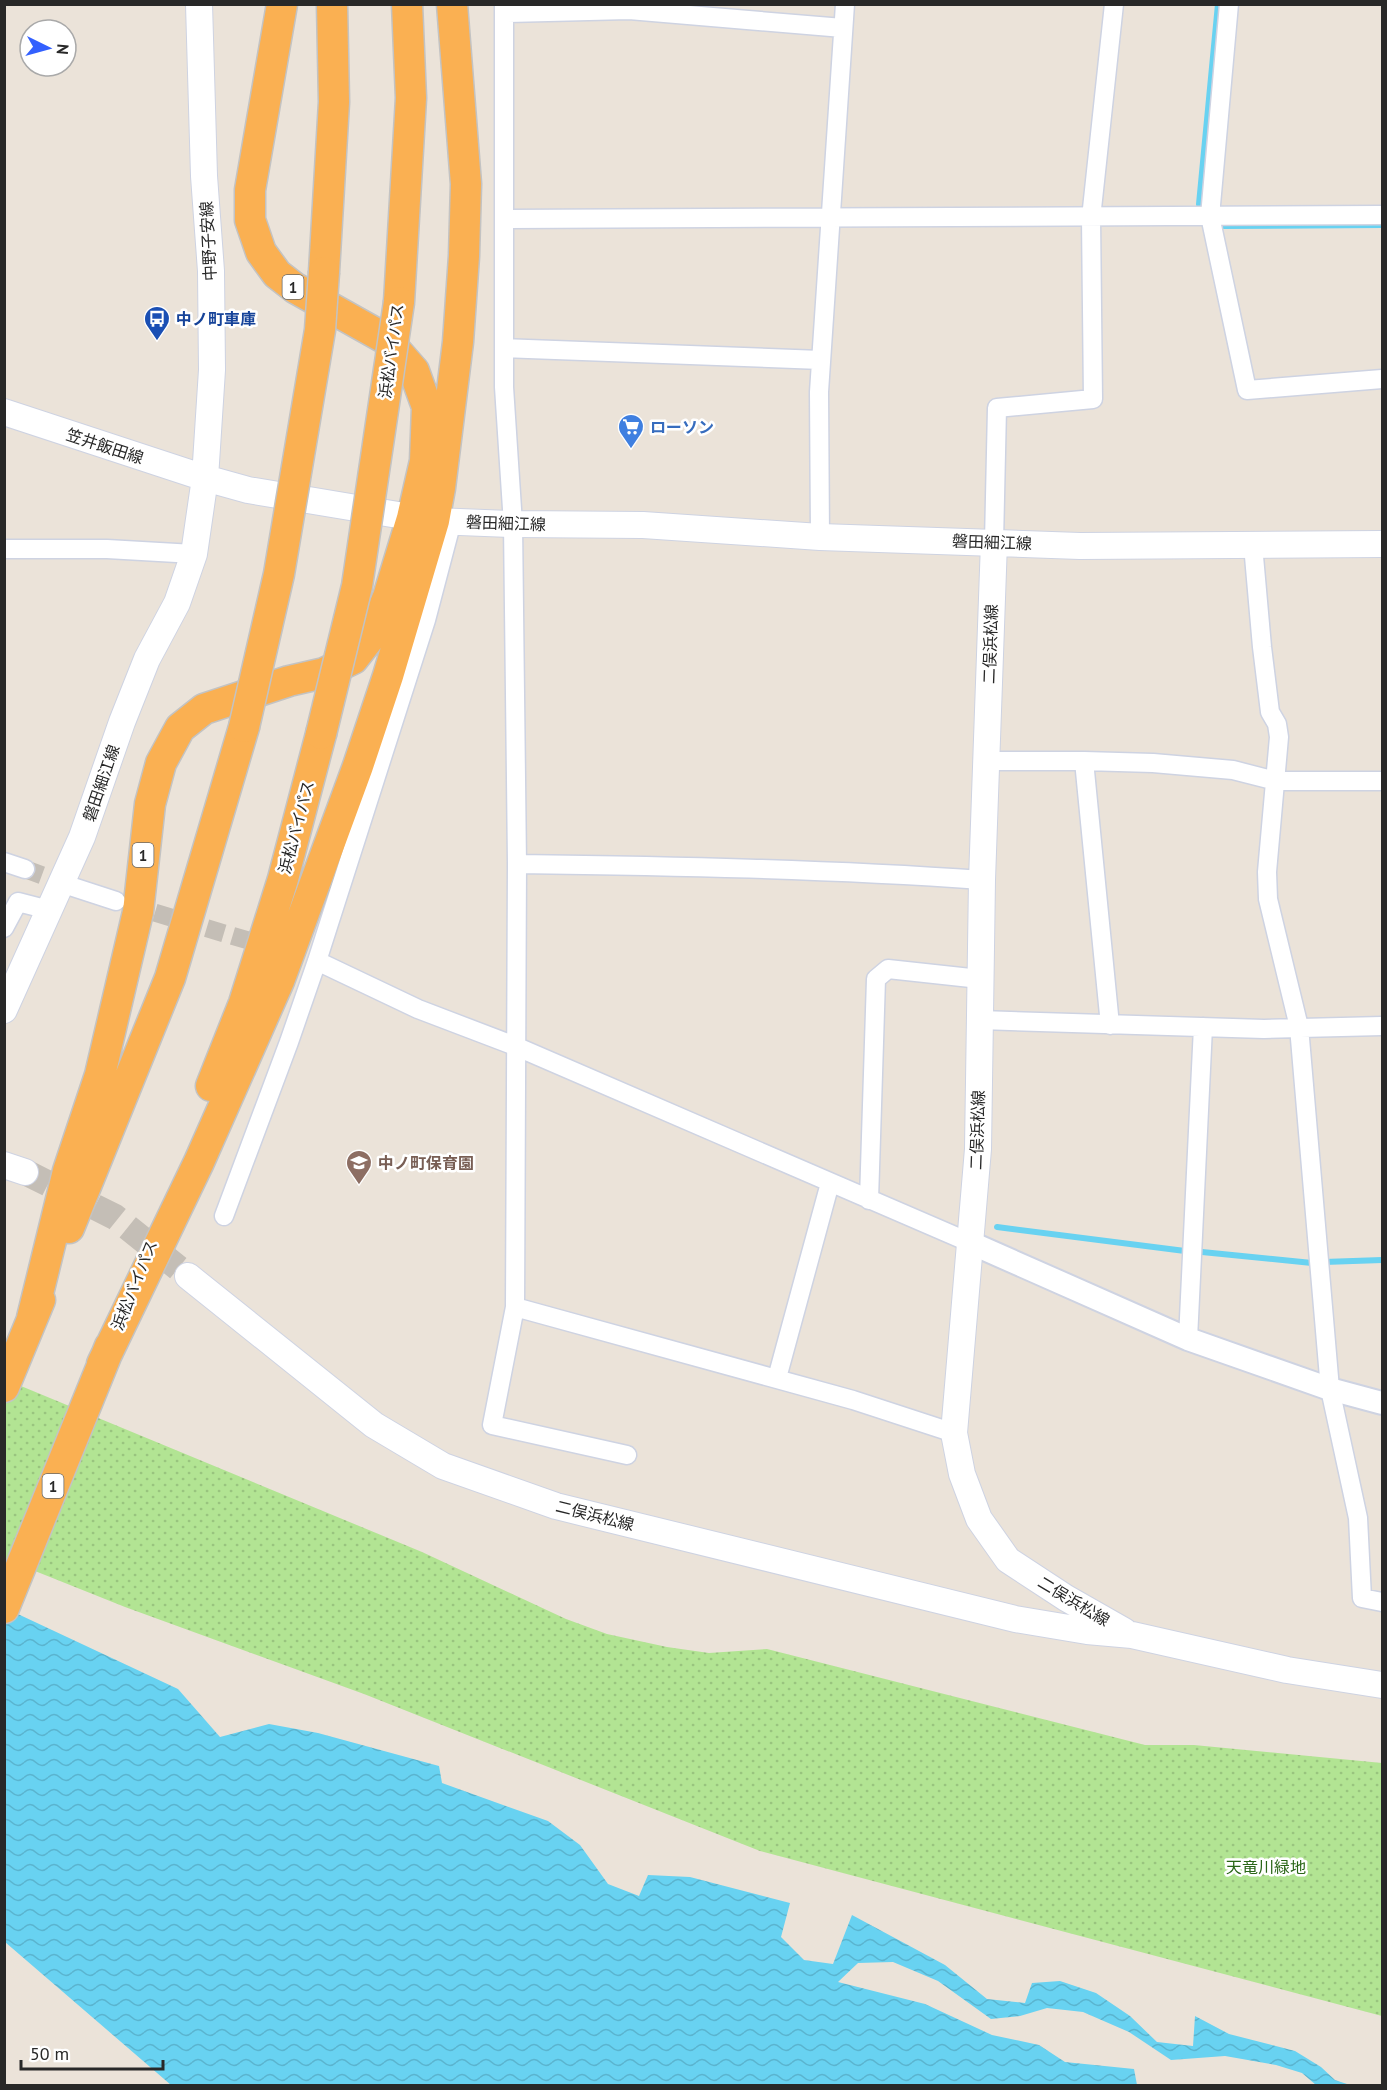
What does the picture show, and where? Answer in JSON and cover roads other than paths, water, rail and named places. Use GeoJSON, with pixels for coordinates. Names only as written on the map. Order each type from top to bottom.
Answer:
{"type":"FeatureCollection","features":[{"type":"Feature","properties":{"kind":"highway","name":"1"},"geometry":{"type":"LineString","coordinates":[[32,1318],[68,1171],[100,1075],[138,912],[150,804],[161,763],[180,728],[204,709],[278,684],[324,673],[353,659],[371,636],[388,597],[433,520],[425,461],[427,408],[414,371],[387,339],[295,288],[277,274],[261,252],[250,220],[250,190],[282,4]]}},
{"type":"Feature","properties":{"kind":"highway","name":"1"},"geometry":{"type":"LineString","coordinates":[[4,1387],[170,978],[244,727],[279,574],[320,330],[334,102],[332,4]]}},
{"type":"Feature","properties":{"kind":"highway","name":"浜松バイパス"},"geometry":{"type":"LineString","coordinates":[[4,1608],[244,1004],[283,879],[321,734],[357,586],[399,302],[411,98],[407,4]]}},
{"type":"Feature","properties":{"kind":"highway","name":"1"},"geometry":{"type":"LineString","coordinates":[[102,1364],[199,1162],[279,981],[358,766],[388,676],[433,520],[440,488],[458,342],[465,244],[466,184],[452,4]]}},
{"type":"Feature","properties":{"kind":"main road","name":"中野子安線"},"geometry":{"type":"LineString","coordinates":[[199,4],[204,176],[211,282],[212,370],[205,478]]}},
{"type":"Feature","properties":{"kind":"main road","name":"笠井飯田線"},"geometry":{"type":"LineString","coordinates":[[4,412],[205,478]]}},
{"type":"Feature","properties":{"kind":"main road","name":"磐田細江線"},"geometry":{"type":"LineString","coordinates":[[4,1010],[82,837],[122,722],[147,659],[177,603],[194,554],[205,478],[248,490],[433,520],[513,524],[643,525],[820,537],[1080,546],[1383,544]]}},
{"type":"Feature","properties":{"kind":"main road","name":"二俣浜松線"},"geometry":{"type":"LineString","coordinates":[[994,542],[982,880],[978,1149],[954,1433],[962,1474],[979,1519],[1008,1560],[1066,1598],[1132,1635]]}},
{"type":"Feature","properties":{"kind":"main road","name":"二俣浜松線"},"geometry":{"type":"LineString","coordinates":[[189,1276],[374,1425],[443,1466],[556,1506],[1015,1619],[1087,1631],[1132,1635],[1287,1670],[1383,1685]]}},
{"type":"Feature","properties":{"kind":"street"},"geometry":{"type":"LineString","coordinates":[[820,537],[819,392],[845,4]]}},
{"type":"Feature","properties":{"kind":"street"},"geometry":{"type":"LineString","coordinates":[[994,542],[997,408],[1093,399],[1091,218],[1114,4]]}},
{"type":"Feature","properties":{"kind":"street"},"geometry":{"type":"LineString","coordinates":[[1229,4],[1210,216],[1247,390],[1383,379]]}},
{"type":"Feature","properties":{"kind":"street"},"geometry":{"type":"LineString","coordinates":[[627,1455],[492,1425],[515,1307],[517,864],[513,524],[504,387],[504,9],[629,10],[843,28]]}},
{"type":"Feature","properties":{"kind":"street"},"geometry":{"type":"LineString","coordinates":[[504,219],[1383,215]]}},
{"type":"Feature","properties":{"kind":"street"},"geometry":{"type":"LineString","coordinates":[[504,348],[821,360]]}},
{"type":"Feature","properties":{"kind":"street"},"geometry":{"type":"LineString","coordinates":[[224,1216],[317,962],[426,620],[433,520]]}},
{"type":"Feature","properties":{"kind":"street"},"geometry":{"type":"LineString","coordinates":[[1253,545],[1270,712],[1277,724],[1279,737],[1267,872],[1268,899],[1299,1027],[1330,1389],[1358,1518],[1362,1598],[1383,1602]]}},
{"type":"Feature","properties":{"kind":"street"},"geometry":{"type":"LineString","coordinates":[[4,549],[107,549],[194,554]]}},
{"type":"Feature","properties":{"kind":"street"},"geometry":{"type":"LineString","coordinates":[[986,761],[1153,763],[1233,770],[1276,781],[1383,781]]}},
{"type":"Feature","properties":{"kind":"street"},"geometry":{"type":"LineString","coordinates":[[1084,761],[1110,1024]]}},
{"type":"Feature","properties":{"kind":"street"},"geometry":{"type":"LineString","coordinates":[[4,862],[25,869]]}},
{"type":"Feature","properties":{"kind":"street"},"geometry":{"type":"LineString","coordinates":[[517,864],[708,867],[880,873],[982,880]]}},
{"type":"Feature","properties":{"kind":"street"},"geometry":{"type":"LineString","coordinates":[[73,887],[116,901]]}},
{"type":"Feature","properties":{"kind":"street"},"geometry":{"type":"LineString","coordinates":[[4,928],[18,902],[49,910]]}},
{"type":"Feature","properties":{"kind":"street"},"geometry":{"type":"LineString","coordinates":[[317,962],[418,1008],[515,1046],[1188,1339],[1330,1389],[1383,1403]]}},
{"type":"Feature","properties":{"kind":"street"},"geometry":{"type":"LineString","coordinates":[[869,1200],[876,979],[888,969],[981,980]]}},
{"type":"Feature","properties":{"kind":"street"},"geometry":{"type":"LineString","coordinates":[[980,1020],[1264,1029],[1383,1026]]}},
{"type":"Feature","properties":{"kind":"street"},"geometry":{"type":"LineString","coordinates":[[1188,1339],[1203,1027]]}},
{"type":"Feature","properties":{"kind":"street"},"geometry":{"type":"LineString","coordinates":[[777,1378],[830,1183]]}},
{"type":"Feature","properties":{"kind":"street"},"geometry":{"type":"LineString","coordinates":[[515,1307],[777,1378],[954,1433]]}},
{"type":"Feature","properties":{"kind":"water"},"geometry":{"type":"Polygon","coordinates":[[[5,1608],[178,1689],[220,1737],[269,1724],[318,1733],[439,1766],[442,1783],[548,1821],[580,1845],[608,1884],[639,1896],[648,1875],[690,1877],[790,1903],[781,1937],[804,1960],[833,1964],[852,1915],[945,1965],[987,1999],[1025,2003],[1032,1983],[1060,1981],[1096,1993],[1130,2016],[1157,2042],[1193,2046],[1195,2016],[1229,2034],[1295,2051],[1321,2067],[1335,2080],[1350,2085],[1316,2085],[1302,2073],[1276,2065],[1225,2056],[1171,2060],[1129,2032],[1083,2012],[1047,2008],[1020,2016],[991,2019],[938,1981],[893,1962],[858,1963],[838,1982],[925,2004],[992,2035],[1039,2045],[1065,2062],[1134,2069],[1137,2085],[171,2085],[5,1942],[5,1608]]]}},
{"type":"Feature","properties":{"kind":"waterway"},"geometry":{"type":"LineString","coordinates":[[1199,204],[1218,4]]}},
{"type":"Feature","properties":{"kind":"waterway"},"geometry":{"type":"LineString","coordinates":[[1222,226],[1382,225]]}},
{"type":"Feature","properties":{"kind":"waterway"},"geometry":{"type":"LineString","coordinates":[[997,1227],[1185,1251]]}},
{"type":"Feature","properties":{"kind":"waterway"},"geometry":{"type":"LineString","coordinates":[[1202,1252],[1312,1263]]}},
{"type":"Feature","properties":{"kind":"waterway"},"geometry":{"type":"LineString","coordinates":[[1324,1262],[1382,1260]]}},
{"type":"Feature","properties":{"kind":"tunnel"},"geometry":{"type":"LineString","coordinates":[[25,869],[71,886]]}},
{"type":"Feature","properties":{"kind":"tunnel"},"geometry":{"type":"LineString","coordinates":[[129,905],[317,961]]}},
{"type":"Feature","properties":{"kind":"tunnel"},"geometry":{"type":"LineString","coordinates":[[25,1172],[115,1217],[188,1276]]}},
{"type":"Feature","properties":{"kind":"place","name":"中ノ町車庫"},"geometry":{"type":"Point","coordinates":[157,342]}},
{"type":"Feature","properties":{"kind":"place","name":"ローソン"},"geometry":{"type":"Point","coordinates":[631,450]}},
{"type":"Feature","properties":{"kind":"place","name":"中ノ町保育園"},"geometry":{"type":"Point","coordinates":[359,1186]}},
{"type":"Feature","properties":{"kind":"park label","name":"天竜川緑地"},"geometry":{"type":"Point","coordinates":[1266,1867]}}]}
